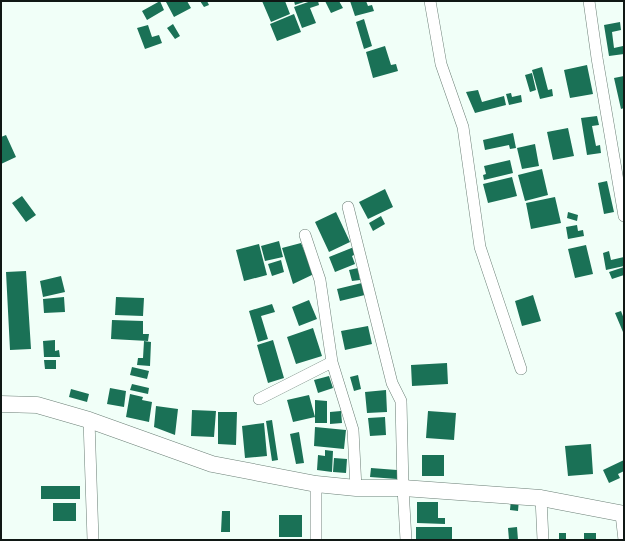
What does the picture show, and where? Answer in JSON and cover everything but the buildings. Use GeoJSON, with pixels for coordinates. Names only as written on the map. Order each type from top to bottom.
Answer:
{"type":"FeatureCollection","features":[{"type":"Feature","properties":{"kind":"street"},"geometry":{"type":"LineString","coordinates":[[430,1],[441,64],[463,127],[480,247],[521,369]]}},
{"type":"Feature","properties":{"kind":"street"},"geometry":{"type":"LineString","coordinates":[[589,1],[597,58],[624,216]]}},
{"type":"Feature","properties":{"kind":"street"},"geometry":{"type":"LineString","coordinates":[[348,206],[392,383],[401,401],[406,540]]}},
{"type":"Feature","properties":{"kind":"street"},"geometry":{"type":"LineString","coordinates":[[305,236],[320,280],[332,362],[353,430],[356,488]]}},
{"type":"Feature","properties":{"kind":"street"},"geometry":{"type":"LineString","coordinates":[[259,399],[332,362]]}},
{"type":"Feature","properties":{"kind":"street"},"geometry":{"type":"LineString","coordinates":[[1,404],[37,405],[89,420],[212,464],[316,484],[356,488],[403,488],[541,498],[623,514],[624,540]]}},
{"type":"Feature","properties":{"kind":"street"},"geometry":{"type":"LineString","coordinates":[[89,420],[93,540]]}},
{"type":"Feature","properties":{"kind":"street"},"geometry":{"type":"LineString","coordinates":[[316,484],[316,540]]}},
{"type":"Feature","properties":{"kind":"street"},"geometry":{"type":"LineString","coordinates":[[541,498],[543,540]]}}]}
